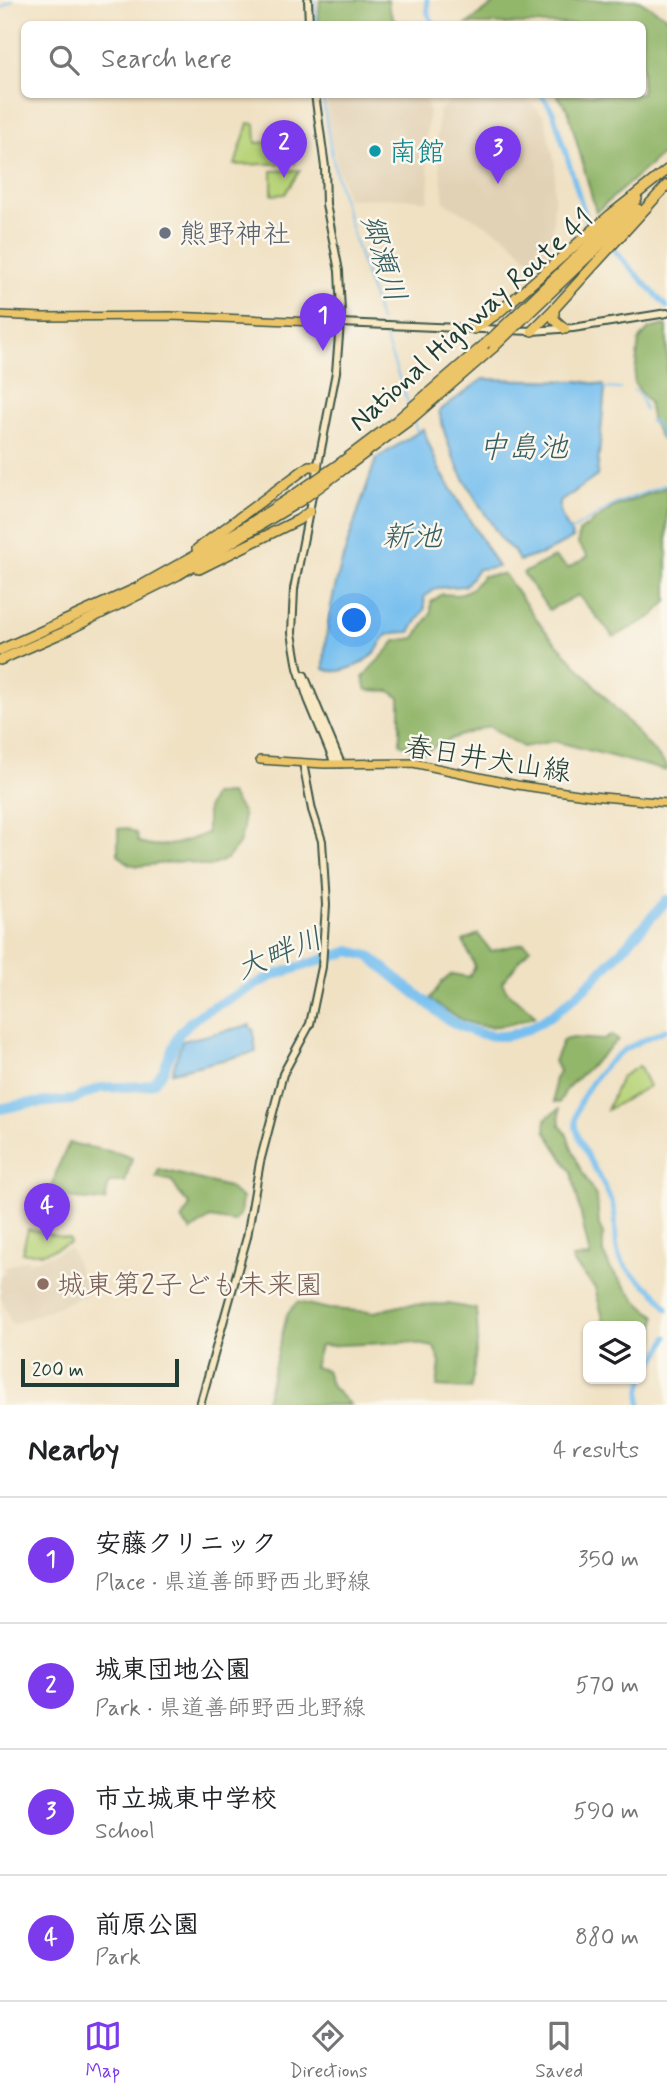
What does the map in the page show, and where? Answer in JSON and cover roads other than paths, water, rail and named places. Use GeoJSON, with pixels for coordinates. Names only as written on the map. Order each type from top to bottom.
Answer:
{"type":"FeatureCollection","features":[{"type":"Feature","properties":{"kind":"highway","name":"National Highway Route 41"},"geometry":{"type":"LineString","coordinates":[[619,222],[667,170]]}},
{"type":"Feature","properties":{"kind":"highway","name":"National Highway Route 41"},"geometry":{"type":"LineString","coordinates":[[0,660],[64,632],[177,575],[340,468],[397,425],[489,346],[582,251],[667,183]]}},
{"type":"Feature","properties":{"kind":"highway"},"geometry":{"type":"LineString","coordinates":[[474,329],[619,222]]}},
{"type":"Feature","properties":{"kind":"highway"},"geometry":{"type":"LineString","coordinates":[[531,331],[597,263],[619,222]]}},
{"type":"Feature","properties":{"kind":"highway"},"geometry":{"type":"LineString","coordinates":[[554,309],[555,319],[565,329]]}},
{"type":"Feature","properties":{"kind":"highway"},"geometry":{"type":"LineString","coordinates":[[497,314],[495,324],[498,330]]}},
{"type":"Feature","properties":{"kind":"highway"},"geometry":{"type":"LineString","coordinates":[[137,588],[222,532],[309,466],[317,467]]}},
{"type":"Feature","properties":{"kind":"highway","name":"National Highway Route 41"},"geometry":{"type":"LineString","coordinates":[[0,650],[137,588],[297,498]]}},
{"type":"Feature","properties":{"kind":"highway"},"geometry":{"type":"LineString","coordinates":[[64,632],[88,625],[138,601],[309,512]]}},
{"type":"Feature","properties":{"kind":"main road"},"geometry":{"type":"LineString","coordinates":[[308,0],[309,21]]}},
{"type":"Feature","properties":{"kind":"main road"},"geometry":{"type":"LineString","coordinates":[[316,98],[325,167],[326,204],[339,271],[340,323],[336,372],[293,589],[292,633],[304,675],[338,764]]}},
{"type":"Feature","properties":{"kind":"main road"},"geometry":{"type":"LineString","coordinates":[[0,315],[170,316],[531,331],[565,329],[665,314]]}},
{"type":"Feature","properties":{"kind":"main road","name":"春日井犬山線"},"geometry":{"type":"LineString","coordinates":[[260,760],[338,764],[414,763],[517,785],[603,798],[667,803]]}},
{"type":"Feature","properties":{"kind":"main road"},"geometry":{"type":"LineString","coordinates":[[200,1405],[247,1237],[260,1162],[283,1074],[313,1016],[322,967],[326,905],[321,841],[303,763]]}},
{"type":"Feature","properties":{"kind":"water","name":"中島池"},"geometry":{"type":"Polygon","coordinates":[[[483,379],[578,381],[603,385],[605,388],[597,476],[560,502],[560,513],[573,538],[545,553],[519,561],[514,551],[503,542],[465,480],[450,448],[439,411],[483,379]]]}},
{"type":"Feature","properties":{"kind":"water","name":"新池"},"geometry":{"type":"Polygon","coordinates":[[[423,429],[439,469],[498,567],[478,569],[465,586],[437,588],[424,597],[425,608],[410,632],[388,635],[375,653],[365,661],[344,670],[324,669],[329,615],[335,589],[376,459],[423,429]]]}},
{"type":"Feature","properties":{"kind":"water"},"geometry":{"type":"Polygon","coordinates":[[[250,1025],[256,1052],[172,1072],[182,1041],[250,1025]]]}},
{"type":"Feature","properties":{"kind":"waterway"},"geometry":{"type":"LineString","coordinates":[[0,9],[13,0]]}},
{"type":"Feature","properties":{"kind":"waterway","name":"郷瀬川"},"geometry":{"type":"LineString","coordinates":[[315,0],[316,21]]}},
{"type":"Feature","properties":{"kind":"waterway"},"geometry":{"type":"LineString","coordinates":[[427,0],[428,14],[432,21]]}},
{"type":"Feature","properties":{"kind":"waterway","name":"郷瀬川"},"geometry":{"type":"LineString","coordinates":[[323,98],[338,181],[380,321]]}},
{"type":"Feature","properties":{"kind":"waterway"},"geometry":{"type":"LineString","coordinates":[[544,98],[553,112],[587,221],[595,230]]}},
{"type":"Feature","properties":{"kind":"waterway"},"geometry":{"type":"LineString","coordinates":[[609,245],[667,307]]}},
{"type":"Feature","properties":{"kind":"waterway","name":"郷瀬川"},"geometry":{"type":"LineString","coordinates":[[381,326],[408,403]]}},
{"type":"Feature","properties":{"kind":"waterway"},"geometry":{"type":"LineString","coordinates":[[605,388],[620,389]]}},
{"type":"Feature","properties":{"kind":"waterway"},"geometry":{"type":"LineString","coordinates":[[634,390],[640,395],[645,410]]}},
{"type":"Feature","properties":{"kind":"waterway"},"geometry":{"type":"LineString","coordinates":[[649,422],[654,420],[667,450]]}},
{"type":"Feature","properties":{"kind":"waterway","name":"郷瀬川"},"geometry":{"type":"LineString","coordinates":[[414,422],[417,431]]}},
{"type":"Feature","properties":{"kind":"waterway"},"geometry":{"type":"LineString","coordinates":[[569,532],[615,504],[667,484]]}},
{"type":"Feature","properties":{"kind":"waterway","name":"大畔川"},"geometry":{"type":"LineString","coordinates":[[0,1109],[72,1100],[100,1088],[153,1083],[163,1071],[179,1034],[204,1012],[274,975],[350,951],[369,956],[447,1019],[460,1026],[496,1036],[524,1031],[546,1018],[592,981],[667,900]]}},
{"type":"Feature","properties":{"kind":"waterway"},"geometry":{"type":"LineString","coordinates":[[667,1029],[624,1050],[607,1064],[583,1096],[576,1119],[580,1139],[613,1206],[619,1256],[633,1275],[657,1295],[667,1309]]}},
{"type":"Feature","properties":{"kind":"waterway"},"geometry":{"type":"LineString","coordinates":[[640,1405],[645,1374],[667,1337]]}},
{"type":"Feature","properties":{"kind":"place","name":"南館"},"geometry":{"type":"Point","coordinates":[375,151]}},
{"type":"Feature","properties":{"kind":"place","name":"城東団地公園"},"geometry":{"type":"Point","coordinates":[284,178]}},
{"type":"Feature","properties":{"kind":"place","name":"市立城東中学校"},"geometry":{"type":"Point","coordinates":[498,184]}},
{"type":"Feature","properties":{"kind":"place","name":"熊野神社"},"geometry":{"type":"Point","coordinates":[165,233]}},
{"type":"Feature","properties":{"kind":"place","name":"安藤クリニック"},"geometry":{"type":"Point","coordinates":[323,351]}},
{"type":"Feature","properties":{"kind":"place","name":"前原公園"},"geometry":{"type":"Point","coordinates":[47,1241]}},
{"type":"Feature","properties":{"kind":"place","name":"城東第2子ども未来園"},"geometry":{"type":"Point","coordinates":[43,1284]}}]}
